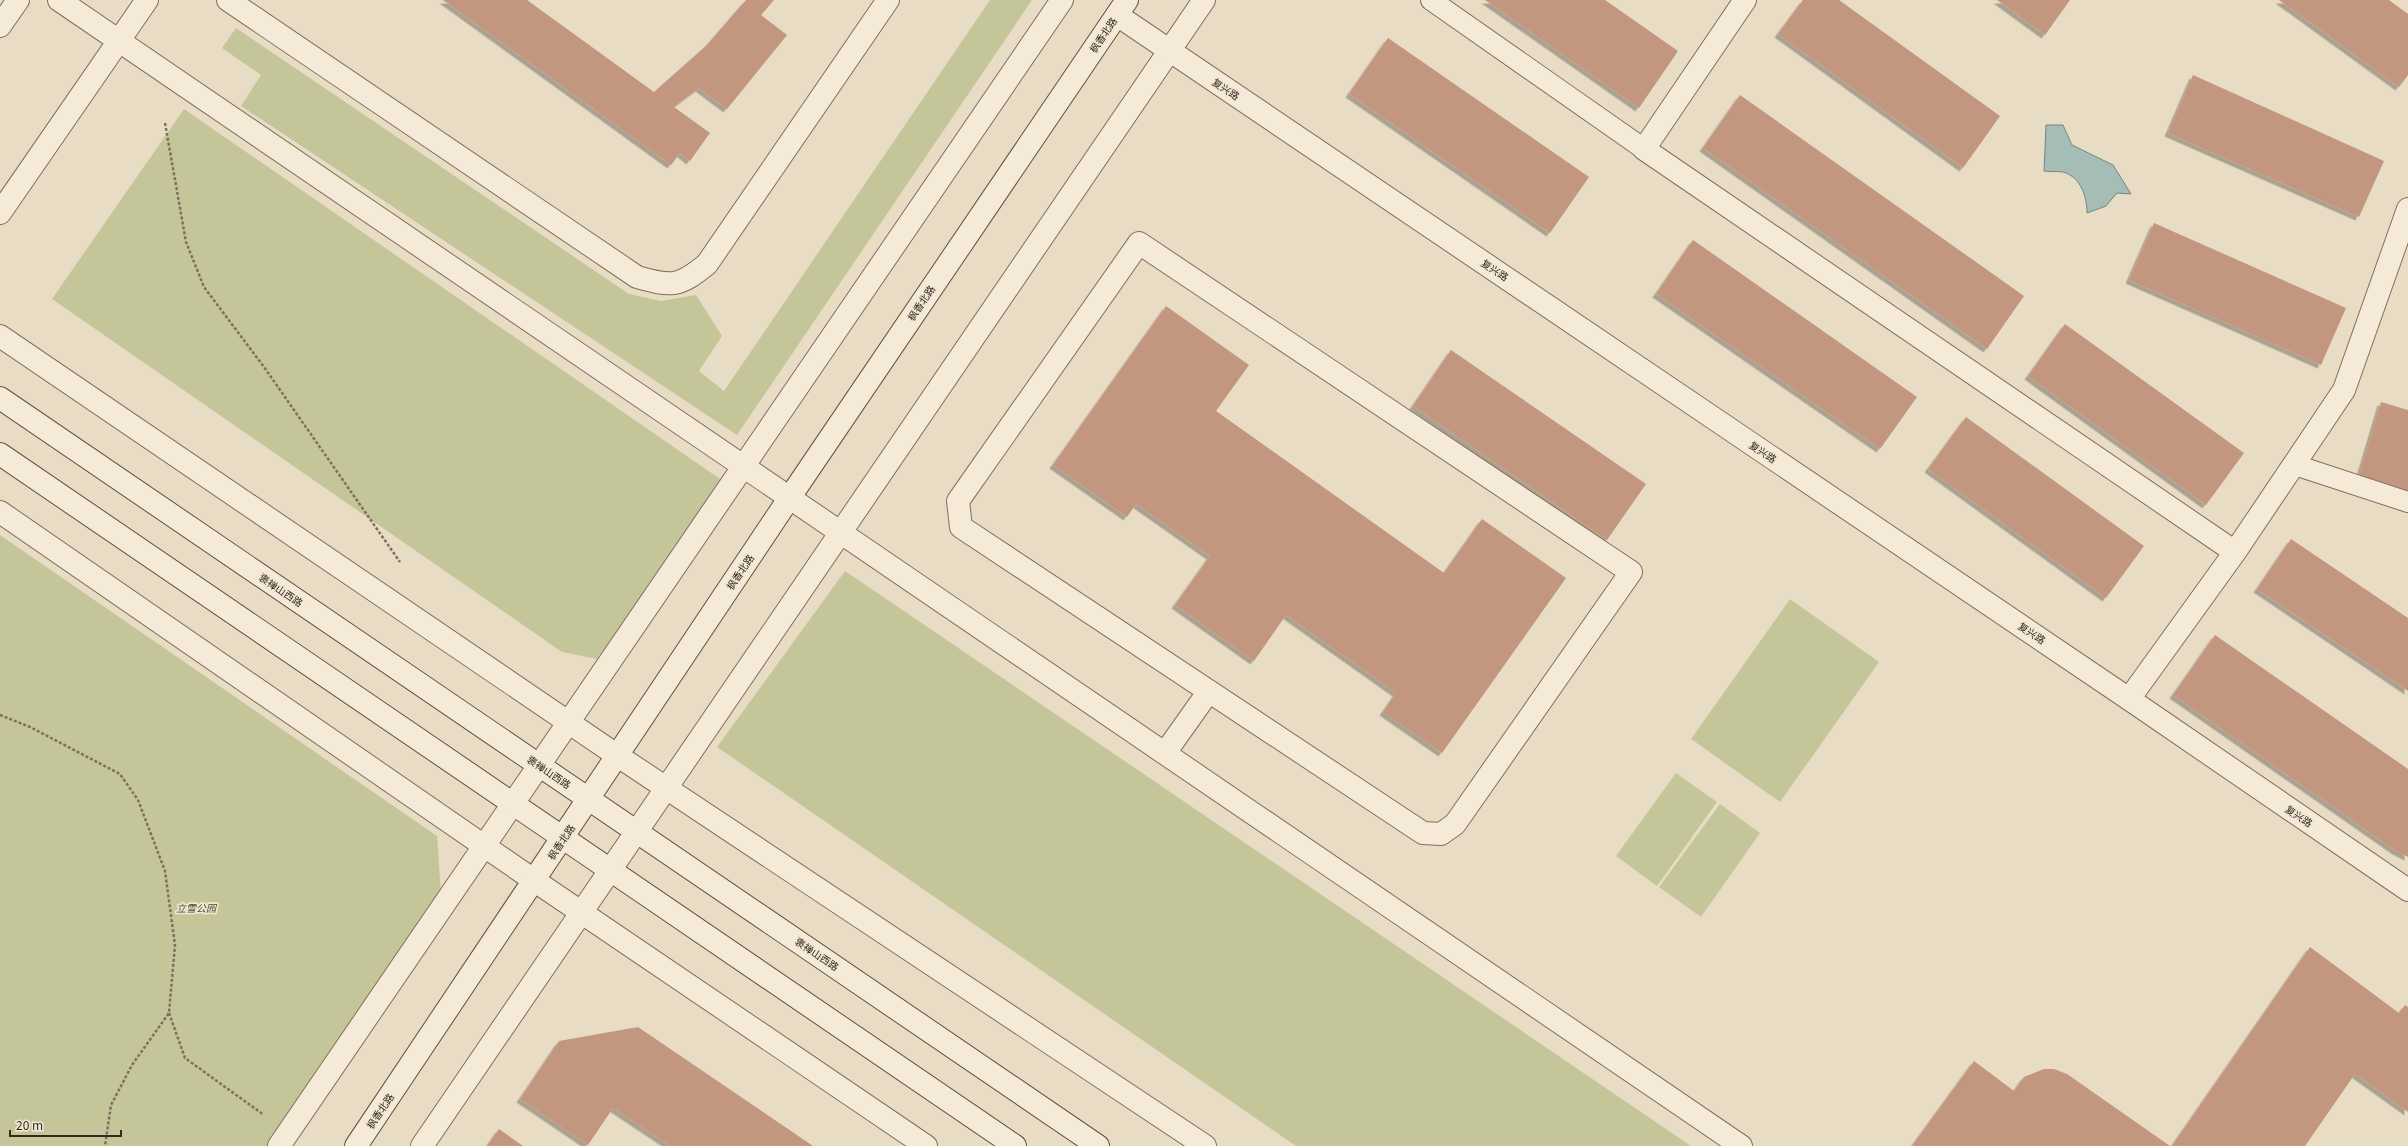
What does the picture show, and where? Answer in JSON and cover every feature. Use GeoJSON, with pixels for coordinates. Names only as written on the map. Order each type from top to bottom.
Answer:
{"type":"FeatureCollection","features":[{"type":"Feature","properties":{"kind":"street"},"geometry":{"type":"LineString","coordinates":[[0,26],[18,0]]}},
{"type":"Feature","properties":{"kind":"street"},"geometry":{"type":"LineString","coordinates":[[59,0],[1741,1146]]}},
{"type":"Feature","properties":{"kind":"street"},"geometry":{"type":"LineString","coordinates":[[0,214],[147,0]]}},
{"type":"Feature","properties":{"kind":"street"},"geometry":{"type":"LineString","coordinates":[[228,0],[637,277],[663,284],[687,280],[707,264],[888,0]]}},
{"type":"Feature","properties":{"kind":"street"},"geometry":{"type":"LineString","coordinates":[[284,1139],[1062,0]]}},
{"type":"Feature","properties":{"kind":"street"},"geometry":{"type":"LineString","coordinates":[[422,1146],[1204,0]]}},
{"type":"Feature","properties":{"kind":"street"},"geometry":{"type":"LineString","coordinates":[[1746,0],[1644,149],[2235,552]]}},
{"type":"Feature","properties":{"kind":"street","name":"复兴路"},"geometry":{"type":"LineString","coordinates":[[1122,8],[1169,50],[2129,699],[2408,890]]}},
{"type":"Feature","properties":{"kind":"street","name":"枫香北路"},"geometry":{"type":"LineString","coordinates":[[356,1146],[590,800],[790,497],[1122,8]]}},
{"type":"Feature","properties":{"kind":"street"},"geometry":{"type":"LineString","coordinates":[[2129,699],[2235,552],[2295,465],[2344,390],[2408,209]]}},
{"type":"Feature","properties":{"kind":"street"},"geometry":{"type":"LineString","coordinates":[[1139,243],[1631,572],[1455,824],[1441,834],[1423,833],[1209,691],[961,527],[958,501],[1139,243]]}},
{"type":"Feature","properties":{"kind":"street"},"geometry":{"type":"LineString","coordinates":[[0,336],[618,756],[1205,1146]]}},
{"type":"Feature","properties":{"kind":"street","name":"褒禅山西路"},"geometry":{"type":"LineString","coordinates":[[0,398],[1098,1146]]}},
{"type":"Feature","properties":{"kind":"street"},"geometry":{"type":"LineString","coordinates":[[0,454],[1015,1146]]}},
{"type":"Feature","properties":{"kind":"street"},"geometry":{"type":"LineString","coordinates":[[0,512],[535,881],[926,1146]]}},
{"type":"Feature","properties":{"kind":"street"},"geometry":{"type":"LineString","coordinates":[[1165,753],[1209,691]]}},
{"type":"Feature","properties":{"kind":"lane"},"geometry":{"type":"LineString","coordinates":[[1431,0],[1644,149]]}},
{"type":"Feature","properties":{"kind":"lane"},"geometry":{"type":"LineString","coordinates":[[2295,465],[2408,502]]}},
{"type":"Feature","properties":{"kind":"path"},"geometry":{"type":"LineString","coordinates":[[165,123],[186,242],[204,287],[264,368],[400,562]]}},
{"type":"Feature","properties":{"kind":"path"},"geometry":{"type":"LineString","coordinates":[[0,715],[30,727],[120,774],[138,800],[165,871],[175,945],[168,1013],[185,1058],[284,1139]]}},
{"type":"Feature","properties":{"kind":"path"},"geometry":{"type":"LineString","coordinates":[[105,1146],[111,1105],[132,1065],[168,1013]]}},
{"type":"Feature","properties":{"kind":"green space"},"geometry":{"type":"Polygon","coordinates":[[[990,0],[1032,0],[737,435],[241,106],[261,75],[222,48],[236,28],[629,294],[661,301],[696,295],[722,336],[699,371],[724,391],[990,0]]]}},
{"type":"Feature","properties":{"kind":"green space"},"geometry":{"type":"Polygon","coordinates":[[[184,109],[723,481],[597,659],[562,652],[52,299],[184,109]]]}},
{"type":"Feature","properties":{"kind":"green space","name":"立雪公园"},"geometry":{"type":"Polygon","coordinates":[[[0,535],[437,836],[441,894],[272,1146],[0,1146],[0,535]]]}},
{"type":"Feature","properties":{"kind":"green space"},"geometry":{"type":"Polygon","coordinates":[[[845,571],[1691,1146],[1296,1146],[717,747],[845,571]]]}},
{"type":"Feature","properties":{"kind":"green space"},"geometry":{"type":"Polygon","coordinates":[[[1790,599],[1879,662],[1780,802],[1691,739],[1790,599]]]}},
{"type":"Feature","properties":{"kind":"green space"},"geometry":{"type":"Polygon","coordinates":[[[1676,773],[1717,802],[1657,886],[1616,856],[1676,773]]]}},
{"type":"Feature","properties":{"kind":"green space"},"geometry":{"type":"Polygon","coordinates":[[[1720,804],[1760,833],[1701,917],[1659,887],[1720,804]]]}},
{"type":"Feature","properties":{"kind":"water"},"geometry":{"type":"Polygon","coordinates":[[[2046,125],[2063,125],[2072,145],[2113,165],[2131,194],[2117,193],[2106,206],[2087,213],[2086,201],[2082,188],[2074,178],[2063,172],[2044,171],[2046,125]]]}},
{"type":"Feature","properties":{"kind":"building"},"geometry":{"type":"Polygon","coordinates":[[[443,0],[527,0],[654,92],[707,45],[746,0],[774,0],[761,15],[787,35],[727,109],[699,88],[674,107],[710,133],[690,161],[680,153],[671,165],[443,0]]]}},
{"type":"Feature","properties":{"kind":"building"},"geometry":{"type":"Polygon","coordinates":[[[1485,0],[1605,0],[1678,51],[1639,108],[1485,0]]]}},
{"type":"Feature","properties":{"kind":"building"},"geometry":{"type":"Polygon","coordinates":[[[1803,0],[1839,0],[2000,116],[1963,168],[1778,34],[1803,0]]]}},
{"type":"Feature","properties":{"kind":"building"},"geometry":{"type":"Polygon","coordinates":[[[1997,0],[2070,0],[2045,35],[1997,0]]]}},
{"type":"Feature","properties":{"kind":"building"},"geometry":{"type":"Polygon","coordinates":[[[2279,0],[2389,0],[2408,14],[2408,75],[2399,87],[2279,0]]]}},
{"type":"Feature","properties":{"kind":"building"},"geometry":{"type":"Polygon","coordinates":[[[1388,38],[1589,177],[1550,233],[1349,94],[1388,38]]]}},
{"type":"Feature","properties":{"kind":"building"},"geometry":{"type":"Polygon","coordinates":[[[2193,75],[2384,161],[2359,217],[2168,133],[2193,75]]]}},
{"type":"Feature","properties":{"kind":"building"},"geometry":{"type":"Polygon","coordinates":[[[1740,95],[2024,296],[1987,349],[1703,148],[1740,95]]]}},
{"type":"Feature","properties":{"kind":"building"},"geometry":{"type":"Polygon","coordinates":[[[2154,223],[2346,308],[2321,365],[2129,280],[2154,223]]]}},
{"type":"Feature","properties":{"kind":"building"},"geometry":{"type":"Polygon","coordinates":[[[1693,240],[1917,397],[1880,449],[1656,294],[1693,240]]]}},
{"type":"Feature","properties":{"kind":"building"},"geometry":{"type":"Polygon","coordinates":[[[1166,306],[1249,365],[1216,411],[1444,573],[1482,519],[1566,578],[1442,753],[1383,712],[1396,693],[1286,615],[1254,661],[1175,605],[1210,556],[1136,504],[1127,517],[1053,465],[1166,306]]]}},
{"type":"Feature","properties":{"kind":"building"},"geometry":{"type":"Polygon","coordinates":[[[2065,324],[2244,453],[2206,505],[2028,376],[2065,324]]]}},
{"type":"Feature","properties":{"kind":"building"},"geometry":{"type":"Polygon","coordinates":[[[1451,350],[1646,484],[1607,540],[1413,406],[1451,350]]]}},
{"type":"Feature","properties":{"kind":"building"},"geometry":{"type":"Polygon","coordinates":[[[2381,402],[2408,410],[2408,491],[2359,476],[2381,402]]]}},
{"type":"Feature","properties":{"kind":"building"},"geometry":{"type":"Polygon","coordinates":[[[1966,417],[2144,546],[2106,598],[1928,469],[1966,417]]]}},
{"type":"Feature","properties":{"kind":"building"},"geometry":{"type":"Polygon","coordinates":[[[2291,539],[2408,618],[2408,691],[2257,589],[2291,539]]]}},
{"type":"Feature","properties":{"kind":"building"},"geometry":{"type":"Polygon","coordinates":[[[2215,635],[2408,769],[2408,857],[2396,851],[2173,695],[2215,635]]]}},
{"type":"Feature","properties":{"kind":"building"},"geometry":{"type":"Polygon","coordinates":[[[2310,947],[2399,1013],[2405,1005],[2408,1007],[2408,1112],[2355,1074],[2305,1146],[2172,1146],[2310,947]]]}},
{"type":"Feature","properties":{"kind":"building"},"geometry":{"type":"Polygon","coordinates":[[[638,1027],[813,1146],[670,1146],[613,1108],[588,1145],[520,1099],[559,1041],[638,1027]]]}},
{"type":"Feature","properties":{"kind":"building"},"geometry":{"type":"Polygon","coordinates":[[[1974,1061],[2014,1091],[2024,1077],[2044,1069],[2054,1069],[2067,1074],[2170,1146],[1912,1146],[1974,1061]]]}},
{"type":"Feature","properties":{"kind":"building"},"geometry":{"type":"Polygon","coordinates":[[[499,1129],[523,1146],[487,1146],[499,1129]]]}}]}
